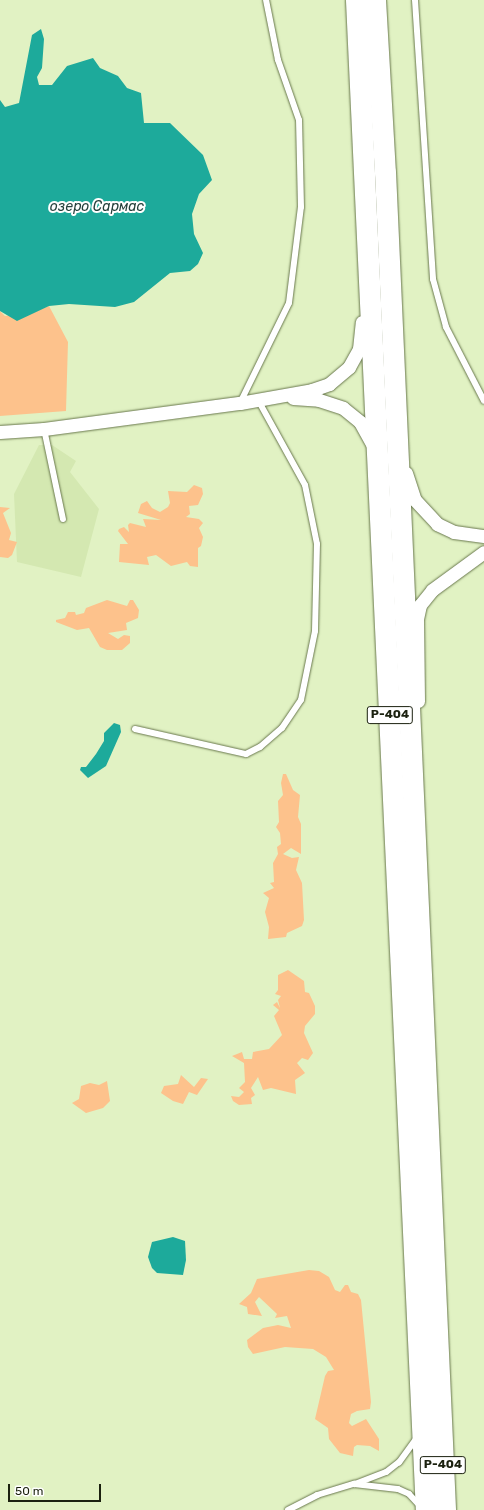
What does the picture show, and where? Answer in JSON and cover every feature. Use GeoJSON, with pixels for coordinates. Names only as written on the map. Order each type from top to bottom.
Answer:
{"type":"FeatureCollection","features":[{"type":"Feature","properties":{"kind":"highway","name":"Р-404"},"geometry":{"type":"LineString","coordinates":[[356,0],[379,473],[422,1431],[424,1510]]}},
{"type":"Feature","properties":{"kind":"highway","name":"Р-404"},"geometry":{"type":"LineString","coordinates":[[375,0],[396,426],[445,1510]]}},
{"type":"Feature","properties":{"kind":"street"},"geometry":{"type":"LineString","coordinates":[[0,432],[44,429],[279,397],[329,384],[341,376],[356,358],[361,338],[360,222],[365,173]]}},
{"type":"Feature","properties":{"kind":"street"},"geometry":{"type":"LineString","coordinates":[[279,397],[326,402],[343,408],[354,416],[370,438],[379,473]]}},
{"type":"Feature","properties":{"kind":"street"},"geometry":{"type":"LineString","coordinates":[[396,426],[410,489],[424,513],[437,524],[454,532],[484,536]]}},
{"type":"Feature","properties":{"kind":"street"},"geometry":{"type":"LineString","coordinates":[[415,849],[418,611],[432,590],[484,552]]}},
{"type":"Feature","properties":{"kind":"lane"},"geometry":{"type":"LineString","coordinates":[[240,403],[289,303],[301,207],[299,120],[278,60],[266,0]]}},
{"type":"Feature","properties":{"kind":"lane"},"geometry":{"type":"LineString","coordinates":[[414,0],[434,279],[446,327],[484,400]]}},
{"type":"Feature","properties":{"kind":"lane"},"geometry":{"type":"LineString","coordinates":[[135,729],[246,754],[260,747],[282,728],[301,700],[315,631],[317,544],[304,485],[258,400]]}},
{"type":"Feature","properties":{"kind":"lane"},"geometry":{"type":"LineString","coordinates":[[44,429],[63,519]]}},
{"type":"Feature","properties":{"kind":"lane"},"geometry":{"type":"LineString","coordinates":[[288,1510],[317,1495],[354,1484],[386,1472],[399,1462],[422,1431]]}},
{"type":"Feature","properties":{"kind":"lane"},"geometry":{"type":"LineString","coordinates":[[354,1484],[398,1489],[409,1494],[424,1510]]}},
{"type":"Feature","properties":{"kind":"shaded area"},"geometry":{"type":"Polygon","coordinates":[[[49,306],[68,342],[66,411],[0,416],[0,311],[5,316],[33,312],[49,306]]]}},
{"type":"Feature","properties":{"kind":"shaded area"},"geometry":{"type":"Polygon","coordinates":[[[39,445],[52,445],[76,461],[70,472],[99,509],[81,577],[17,562],[14,494],[39,445]]]}},
{"type":"Feature","properties":{"kind":"shaded area"},"geometry":{"type":"Polygon","coordinates":[[[194,485],[202,488],[203,494],[198,505],[189,506],[190,514],[186,517],[199,519],[203,523],[199,528],[203,537],[201,546],[198,548],[198,567],[190,566],[187,562],[171,566],[156,555],[147,557],[149,565],[119,562],[120,544],[128,544],[118,531],[119,529],[124,527],[129,532],[128,525],[130,523],[146,527],[143,519],[161,520],[138,513],[141,504],[147,501],[152,508],[160,512],[168,507],[170,503],[168,491],[187,492],[194,485]]]}},
{"type":"Feature","properties":{"kind":"shaded area"},"geometry":{"type":"Polygon","coordinates":[[[0,507],[10,508],[3,513],[11,533],[9,540],[17,542],[12,555],[8,558],[0,557],[0,507]]]}},
{"type":"Feature","properties":{"kind":"shaded area"},"geometry":{"type":"Polygon","coordinates":[[[107,600],[127,606],[130,600],[133,600],[139,610],[138,618],[126,623],[127,630],[108,633],[118,639],[124,635],[130,636],[130,643],[122,650],[107,650],[100,647],[89,628],[77,630],[56,622],[56,620],[65,618],[68,612],[75,612],[76,615],[84,613],[86,608],[107,600]]]}},
{"type":"Feature","properties":{"kind":"shaded area"},"geometry":{"type":"Polygon","coordinates":[[[283,774],[286,774],[293,790],[300,795],[298,817],[301,824],[301,854],[291,848],[283,854],[292,858],[299,857],[296,870],[302,883],[304,920],[302,926],[287,933],[286,937],[268,939],[269,927],[265,912],[269,898],[263,893],[274,888],[270,883],[274,882],[273,863],[278,854],[277,847],[281,844],[280,833],[276,827],[279,822],[278,801],[283,795],[281,783],[283,774]]]}},
{"type":"Feature","properties":{"kind":"shaded area"},"geometry":{"type":"Polygon","coordinates":[[[288,970],[304,981],[305,992],[309,993],[315,1006],[315,1014],[305,1026],[304,1033],[313,1053],[308,1060],[302,1058],[297,1063],[305,1073],[295,1080],[296,1094],[271,1088],[263,1090],[258,1077],[251,1088],[255,1095],[251,1098],[252,1104],[239,1105],[233,1101],[231,1096],[239,1097],[244,1092],[239,1088],[245,1082],[244,1063],[232,1056],[242,1052],[244,1059],[252,1059],[253,1052],[269,1049],[282,1035],[274,1016],[279,1010],[273,1005],[277,1002],[280,1008],[278,1000],[281,996],[275,994],[278,990],[278,975],[288,970]]]}},
{"type":"Feature","properties":{"kind":"shaded area"},"geometry":{"type":"Polygon","coordinates":[[[181,1075],[194,1087],[201,1078],[208,1079],[197,1095],[189,1092],[183,1104],[173,1101],[161,1093],[164,1086],[178,1084],[181,1075]]]}},
{"type":"Feature","properties":{"kind":"shaded area"},"geometry":{"type":"Polygon","coordinates":[[[107,1081],[110,1101],[103,1108],[86,1113],[72,1103],[79,1099],[81,1086],[90,1083],[99,1085],[107,1081]]]}},
{"type":"Feature","properties":{"kind":"shaded area"},"geometry":{"type":"Polygon","coordinates":[[[309,1270],[319,1271],[329,1277],[335,1290],[340,1292],[345,1285],[348,1285],[351,1292],[358,1294],[361,1300],[371,1402],[370,1409],[357,1411],[351,1414],[349,1423],[352,1426],[366,1419],[379,1439],[379,1451],[370,1446],[357,1445],[354,1447],[353,1456],[340,1453],[329,1439],[328,1428],[315,1419],[325,1376],[328,1371],[334,1370],[326,1357],[313,1349],[285,1347],[253,1354],[248,1347],[247,1340],[263,1328],[278,1325],[291,1328],[287,1316],[275,1318],[277,1314],[259,1297],[255,1302],[262,1316],[248,1314],[247,1307],[239,1304],[251,1293],[257,1279],[309,1270]]]}},
{"type":"Feature","properties":{"kind":"water","name":"озеро Сармас"},"geometry":{"type":"Polygon","coordinates":[[[41,29],[44,39],[42,68],[37,77],[39,85],[52,85],[67,66],[93,58],[100,68],[118,76],[127,88],[141,93],[144,123],[170,123],[203,155],[212,180],[199,194],[192,214],[194,234],[203,253],[198,264],[190,271],[170,273],[134,302],[115,307],[69,304],[49,306],[17,321],[0,311],[0,100],[5,107],[19,103],[32,35],[41,29]]]}},
{"type":"Feature","properties":{"kind":"water"},"geometry":{"type":"Polygon","coordinates":[[[114,723],[120,725],[121,732],[106,766],[88,778],[80,770],[81,767],[86,767],[96,754],[104,741],[104,733],[114,723]]]}},
{"type":"Feature","properties":{"kind":"water"},"geometry":{"type":"Polygon","coordinates":[[[173,1237],[185,1241],[186,1260],[183,1275],[157,1273],[152,1268],[148,1257],[152,1242],[173,1237]]]}}]}
